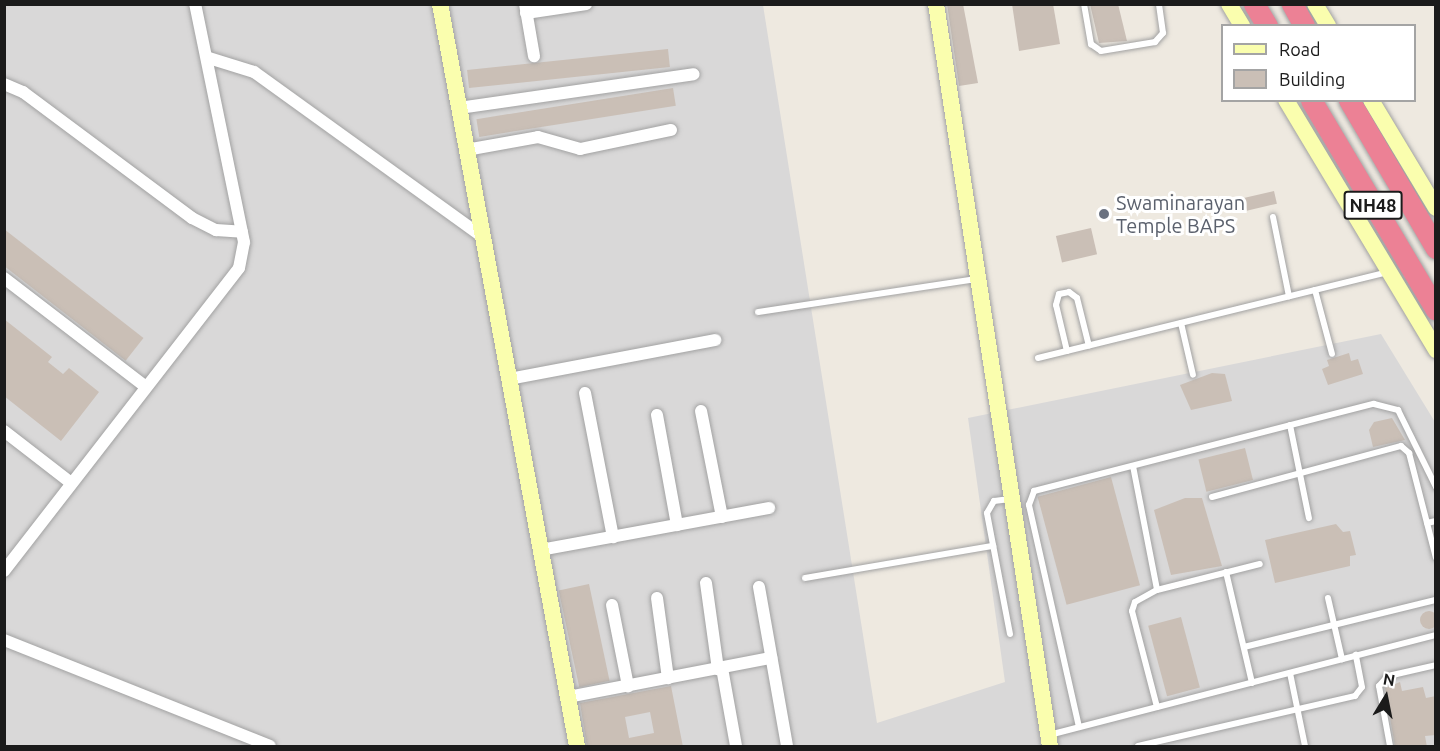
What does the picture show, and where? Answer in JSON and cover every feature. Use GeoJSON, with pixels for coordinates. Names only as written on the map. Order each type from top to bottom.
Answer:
{"type":"FeatureCollection","features":[{"type":"Feature","properties":{"kind":"highway"},"geometry":{"type":"LineString","coordinates":[[1254,4],[1266,24]]}},
{"type":"Feature","properties":{"kind":"highway"},"geometry":{"type":"LineString","coordinates":[[1292,4],[1303,24]]}},
{"type":"Feature","properties":{"kind":"highway","name":"NH48"},"geometry":{"type":"LineString","coordinates":[[1312,102],[1436,310]]}},
{"type":"Feature","properties":{"kind":"highway","name":"NH48"},"geometry":{"type":"LineString","coordinates":[[1350,102],[1436,248]]}},
{"type":"Feature","properties":{"kind":"street"},"geometry":{"type":"LineString","coordinates":[[4,571],[239,268],[242,232],[209,58],[195,4]]}},
{"type":"Feature","properties":{"kind":"street"},"geometry":{"type":"LineString","coordinates":[[534,56],[525,9],[586,4]]}},
{"type":"Feature","properties":{"kind":"street"},"geometry":{"type":"LineString","coordinates":[[936,4],[1050,741]]}},
{"type":"Feature","properties":{"kind":"street"},"geometry":{"type":"LineString","coordinates":[[1229,4],[1241,24]]}},
{"type":"Feature","properties":{"kind":"street"},"geometry":{"type":"LineString","coordinates":[[1316,4],[1327,24]]}},
{"type":"Feature","properties":{"kind":"street"},"geometry":{"type":"LineString","coordinates":[[442,5],[466,150],[577,747]]}},
{"type":"Feature","properties":{"kind":"street"},"geometry":{"type":"LineString","coordinates":[[209,58],[254,72],[483,237]]}},
{"type":"Feature","properties":{"kind":"street"},"geometry":{"type":"LineString","coordinates":[[459,108],[694,74]]}},
{"type":"Feature","properties":{"kind":"street"},"geometry":{"type":"LineString","coordinates":[[4,84],[23,92],[192,218],[216,230],[242,232]]}},
{"type":"Feature","properties":{"kind":"street"},"geometry":{"type":"LineString","coordinates":[[1287,102],[1436,350]]}},
{"type":"Feature","properties":{"kind":"street"},"geometry":{"type":"LineString","coordinates":[[1372,102],[1436,208]]}},
{"type":"Feature","properties":{"kind":"street"},"geometry":{"type":"LineString","coordinates":[[466,150],[538,137],[580,149],[671,130]]}},
{"type":"Feature","properties":{"kind":"street"},"geometry":{"type":"LineString","coordinates":[[4,278],[146,387]]}},
{"type":"Feature","properties":{"kind":"street"},"geometry":{"type":"LineString","coordinates":[[509,379],[715,340]]}},
{"type":"Feature","properties":{"kind":"street"},"geometry":{"type":"LineString","coordinates":[[585,393],[613,537]]}},
{"type":"Feature","properties":{"kind":"street"},"geometry":{"type":"LineString","coordinates":[[701,411],[722,517]]}},
{"type":"Feature","properties":{"kind":"street"},"geometry":{"type":"LineString","coordinates":[[657,415],[676,525]]}},
{"type":"Feature","properties":{"kind":"street"},"geometry":{"type":"LineString","coordinates":[[4,430],[71,483]]}},
{"type":"Feature","properties":{"kind":"street"},"geometry":{"type":"LineString","coordinates":[[540,550],[769,508]]}},
{"type":"Feature","properties":{"kind":"street"},"geometry":{"type":"LineString","coordinates":[[706,583],[735,746]]}},
{"type":"Feature","properties":{"kind":"street"},"geometry":{"type":"LineString","coordinates":[[759,587],[787,747]]}},
{"type":"Feature","properties":{"kind":"street"},"geometry":{"type":"LineString","coordinates":[[657,598],[668,678]]}},
{"type":"Feature","properties":{"kind":"street"},"geometry":{"type":"LineString","coordinates":[[612,605],[628,686]]}},
{"type":"Feature","properties":{"kind":"street"},"geometry":{"type":"LineString","coordinates":[[4,640],[270,747]]}},
{"type":"Feature","properties":{"kind":"street"},"geometry":{"type":"LineString","coordinates":[[568,698],[771,658]]}},
{"type":"Feature","properties":{"kind":"lane"},"geometry":{"type":"LineString","coordinates":[[1084,4],[1091,44],[1101,51],[1155,42],[1163,33],[1159,4]]}},
{"type":"Feature","properties":{"kind":"lane"},"geometry":{"type":"LineString","coordinates":[[1273,217],[1289,296]]}},
{"type":"Feature","properties":{"kind":"lane"},"geometry":{"type":"LineString","coordinates":[[1038,358],[1389,272]]}},
{"type":"Feature","properties":{"kind":"lane"},"geometry":{"type":"LineString","coordinates":[[758,312],[980,279]]}},
{"type":"Feature","properties":{"kind":"lane"},"geometry":{"type":"LineString","coordinates":[[1315,290],[1332,354]]}},
{"type":"Feature","properties":{"kind":"lane"},"geometry":{"type":"LineString","coordinates":[[1067,351],[1056,305],[1059,294],[1069,292],[1077,298],[1089,346]]}},
{"type":"Feature","properties":{"kind":"lane"},"geometry":{"type":"LineString","coordinates":[[1181,323],[1193,375]]}},
{"type":"Feature","properties":{"kind":"lane"},"geometry":{"type":"LineString","coordinates":[[1080,728],[1029,499],[1034,491],[1290,426],[1389,404],[1413,433],[1436,487]]}},
{"type":"Feature","properties":{"kind":"lane"},"geometry":{"type":"LineString","coordinates":[[1290,426],[1309,518]]}},
{"type":"Feature","properties":{"kind":"lane"},"geometry":{"type":"LineString","coordinates":[[1212,497],[1401,446],[1409,453],[1436,558]]}},
{"type":"Feature","properties":{"kind":"lane"},"geometry":{"type":"LineString","coordinates":[[1133,466],[1157,590]]}},
{"type":"Feature","properties":{"kind":"lane"},"geometry":{"type":"LineString","coordinates":[[1010,634],[993,546],[988,506],[1014,499]]}},
{"type":"Feature","properties":{"kind":"lane"},"geometry":{"type":"LineString","coordinates":[[1427,523],[1436,521]]}},
{"type":"Feature","properties":{"kind":"lane"},"geometry":{"type":"LineString","coordinates":[[805,578],[993,546]]}},
{"type":"Feature","properties":{"kind":"lane"},"geometry":{"type":"LineString","coordinates":[[1157,707],[1132,611],[1141,596],[1260,564]]}},
{"type":"Feature","properties":{"kind":"lane"},"geometry":{"type":"LineString","coordinates":[[1226,572],[1252,683]]}},
{"type":"Feature","properties":{"kind":"lane"},"geometry":{"type":"LineString","coordinates":[[1328,598],[1342,659]]}},
{"type":"Feature","properties":{"kind":"lane"},"geometry":{"type":"LineString","coordinates":[[1244,647],[1334,627],[1436,600]]}},
{"type":"Feature","properties":{"kind":"lane"},"geometry":{"type":"LineString","coordinates":[[1050,741],[1080,728],[1436,635]]}},
{"type":"Feature","properties":{"kind":"lane"},"geometry":{"type":"LineString","coordinates":[[1138,747],[1360,692],[1356,656]]}},
{"type":"Feature","properties":{"kind":"lane"},"geometry":{"type":"LineString","coordinates":[[1389,747],[1379,686],[1388,676],[1436,665]]}},
{"type":"Feature","properties":{"kind":"lane"},"geometry":{"type":"LineString","coordinates":[[1290,673],[1305,746]]}},
{"type":"Feature","properties":{"kind":"shaded area"},"geometry":{"type":"Polygon","coordinates":[[[4,5],[763,5],[877,723],[1005,682],[968,418],[1381,334],[1435,422],[1435,746],[5,746],[4,5]]]}},
{"type":"Feature","properties":{"kind":"building"},"geometry":{"type":"Polygon","coordinates":[[[947,4],[963,4],[978,83],[959,86],[947,4]]]}},
{"type":"Feature","properties":{"kind":"building"},"geometry":{"type":"Polygon","coordinates":[[[1012,4],[1053,4],[1060,44],[1019,51],[1012,4]]]}},
{"type":"Feature","properties":{"kind":"building"},"geometry":{"type":"Polygon","coordinates":[[[1090,4],[1118,4],[1127,41],[1099,43],[1090,4]]]}},
{"type":"Feature","properties":{"kind":"building"},"geometry":{"type":"Polygon","coordinates":[[[668,49],[670,67],[469,88],[467,70],[668,49]]]}},
{"type":"Feature","properties":{"kind":"building"},"geometry":{"type":"Polygon","coordinates":[[[673,88],[676,106],[479,137],[476,119],[673,88]]]}},
{"type":"Feature","properties":{"kind":"building"},"geometry":{"type":"Polygon","coordinates":[[[1274,191],[1277,204],[1247,211],[1244,198],[1274,191]]]}},
{"type":"Feature","properties":{"kind":"building"},"geometry":{"type":"Polygon","coordinates":[[[1091,228],[1097,254],[1062,262],[1056,236],[1091,228]]]}},
{"type":"Feature","properties":{"kind":"building"},"geometry":{"type":"Polygon","coordinates":[[[4,229],[143,338],[126,361],[4,266],[4,229]]]}},
{"type":"Feature","properties":{"kind":"building"},"geometry":{"type":"Polygon","coordinates":[[[4,319],[52,357],[48,362],[63,374],[69,368],[99,392],[61,441],[4,396],[4,319]]]}},
{"type":"Feature","properties":{"kind":"building"},"geometry":{"type":"Polygon","coordinates":[[[1349,353],[1351,361],[1358,359],[1363,374],[1328,385],[1322,369],[1329,366],[1327,360],[1349,353]]]}},
{"type":"Feature","properties":{"kind":"building"},"geometry":{"type":"Polygon","coordinates":[[[1212,373],[1225,374],[1232,401],[1191,410],[1180,385],[1212,373]]]}},
{"type":"Feature","properties":{"kind":"building"},"geometry":{"type":"Polygon","coordinates":[[[1392,418],[1405,440],[1373,447],[1369,430],[1374,422],[1392,418]]]}},
{"type":"Feature","properties":{"kind":"building"},"geometry":{"type":"Polygon","coordinates":[[[1245,448],[1253,480],[1206,492],[1198,460],[1245,448]]]}},
{"type":"Feature","properties":{"kind":"building"},"geometry":{"type":"Polygon","coordinates":[[[1111,477],[1140,585],[1067,605],[1038,497],[1111,477]]]}},
{"type":"Feature","properties":{"kind":"building"},"geometry":{"type":"Polygon","coordinates":[[[1185,498],[1202,498],[1222,566],[1171,575],[1154,510],[1185,498]]]}},
{"type":"Feature","properties":{"kind":"building"},"geometry":{"type":"Polygon","coordinates":[[[1336,524],[1343,532],[1350,531],[1356,555],[1350,556],[1350,566],[1275,583],[1265,540],[1336,524]]]}},
{"type":"Feature","properties":{"kind":"building"},"geometry":{"type":"Polygon","coordinates":[[[589,584],[610,681],[579,687],[559,590],[589,584]]]}},
{"type":"Feature","properties":{"kind":"building"},"geometry":{"type":"Polygon","coordinates":[[[1425,611],[1433,611],[1438,616],[1436,627],[1425,629],[1420,624],[1420,616],[1425,611]]]}},
{"type":"Feature","properties":{"kind":"building"},"geometry":{"type":"Polygon","coordinates":[[[1181,617],[1200,688],[1167,696],[1148,626],[1181,617]]]}},
{"type":"Feature","properties":{"kind":"building"},"geometry":{"type":"Polygon","coordinates":[[[1400,682],[1402,691],[1423,687],[1426,698],[1436,696],[1436,735],[1425,736],[1427,747],[1395,747],[1385,688],[1400,682]]]}},
{"type":"Feature","properties":{"kind":"building"},"geometry":{"type":"Polygon","coordinates":[[[671,686],[683,747],[587,747],[580,703],[671,686]],[[650,712],[625,717],[629,738],[654,733],[650,712]]]}},
{"type":"Feature","properties":{"kind":"place","name":"Swaminarayan Temple BAPS"},"geometry":{"type":"Point","coordinates":[1104,214]}}]}
